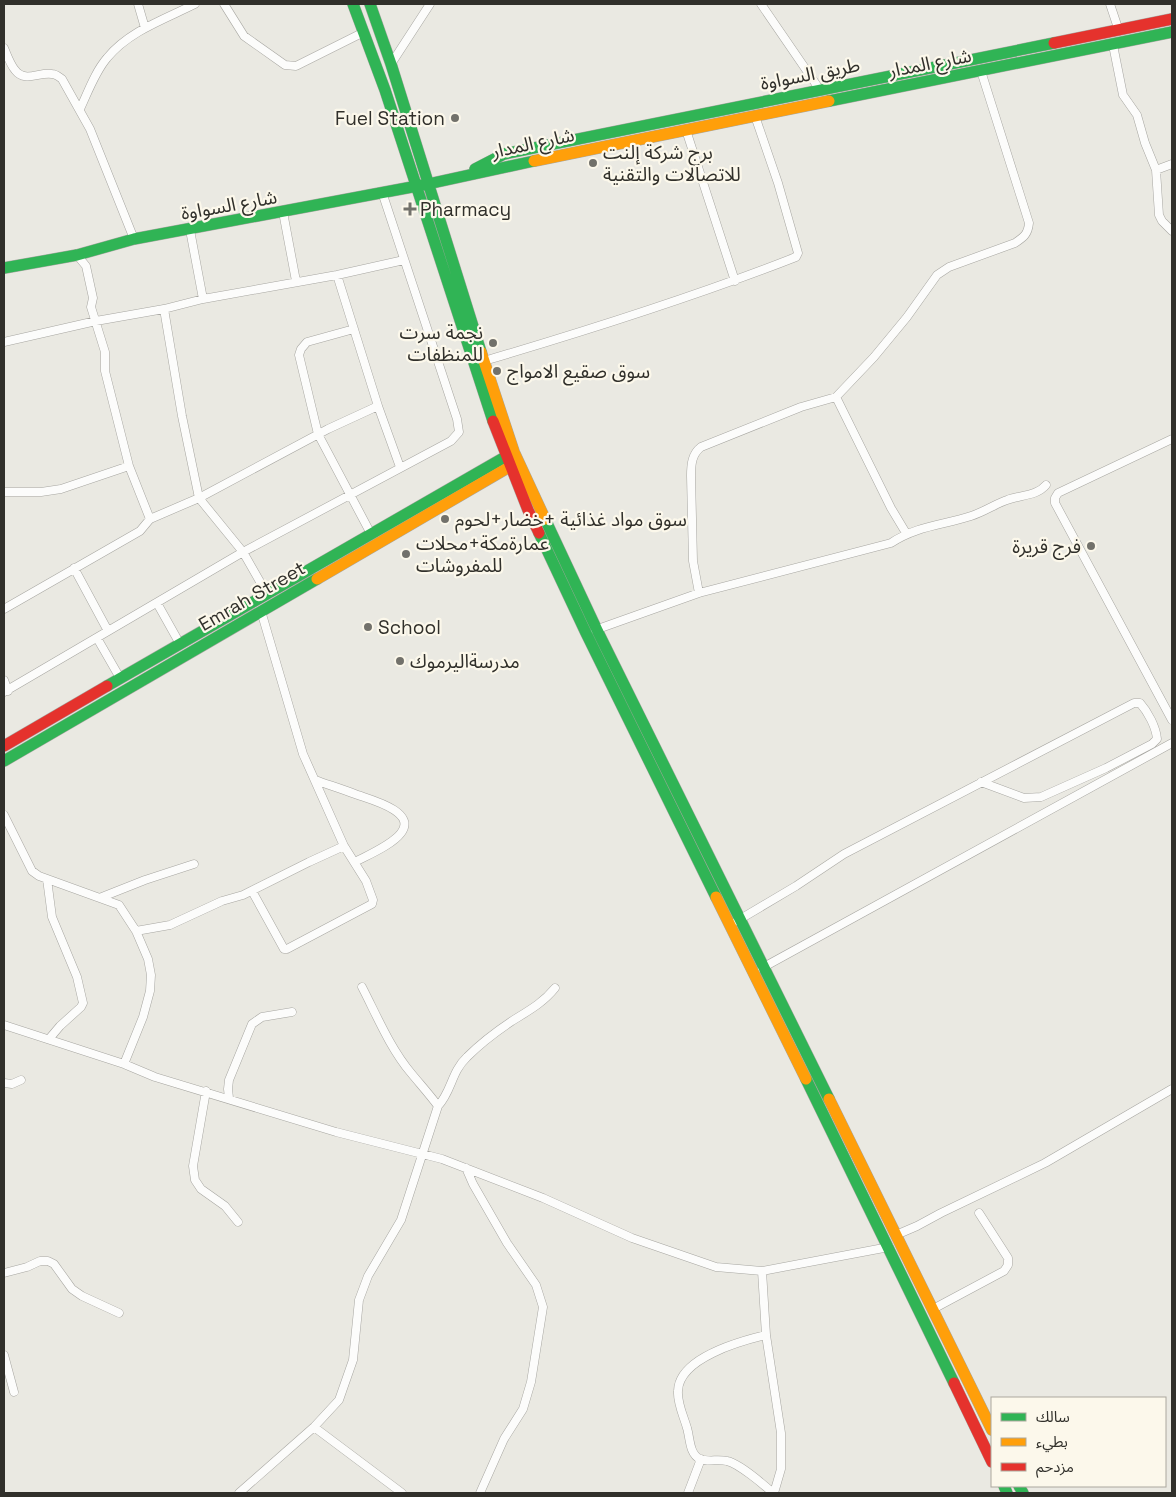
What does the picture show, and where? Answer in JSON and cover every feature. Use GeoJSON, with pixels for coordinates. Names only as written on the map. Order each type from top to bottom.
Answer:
{"type":"FeatureCollection","features":[{"type":"Feature","properties":{"kind":"main road"},"geometry":{"type":"LineString","coordinates":[[353,4],[512,459],[548,555],[592,631],[735,922],[915,1304],[991,1460]]}},
{"type":"Feature","properties":{"kind":"main road"},"geometry":{"type":"LineString","coordinates":[[370,4],[391,64],[484,361],[512,459]]}},
{"type":"Feature","properties":{"kind":"main road","name":"طريق السواوة"},"geometry":{"type":"LineString","coordinates":[[460,176],[504,154],[1172,19]]}},
{"type":"Feature","properties":{"kind":"main road","name":"شارع المدار"},"geometry":{"type":"LineString","coordinates":[[460,176],[1172,32]]}},
{"type":"Feature","properties":{"kind":"main road","name":"شارع السواوة"},"geometry":{"type":"LineString","coordinates":[[4,268],[77,255],[134,239],[190,230],[428,184],[460,176]]}},
{"type":"Feature","properties":{"kind":"main road","name":"Emrah Street"},"geometry":{"type":"LineString","coordinates":[[4,746],[371,534],[512,459]]}},
{"type":"Feature","properties":{"kind":"main road","name":"Emrah Street"},"geometry":{"type":"LineString","coordinates":[[4,761],[261,610],[512,459]]}},
{"type":"Feature","properties":{"kind":"main road"},"geometry":{"type":"LineString","coordinates":[[758,970],[896,1234],[991,1428]]}},
{"type":"Feature","properties":{"kind":"main road"},"geometry":{"type":"LineString","coordinates":[[915,1304],[927,1298]]}},
{"type":"Feature","properties":{"kind":"street"},"geometry":{"type":"LineString","coordinates":[[138,4],[146,28]]}},
{"type":"Feature","properties":{"kind":"street"},"geometry":{"type":"LineString","coordinates":[[80,109],[107,58],[123,43],[146,28],[195,4]]}},
{"type":"Feature","properties":{"kind":"street"},"geometry":{"type":"LineString","coordinates":[[224,4],[244,36],[285,65],[296,66],[364,32]]}},
{"type":"Feature","properties":{"kind":"street"},"geometry":{"type":"LineString","coordinates":[[391,64],[430,4]]}},
{"type":"Feature","properties":{"kind":"street"},"geometry":{"type":"LineString","coordinates":[[761,4],[820,90]]}},
{"type":"Feature","properties":{"kind":"street"},"geometry":{"type":"LineString","coordinates":[[1110,4],[1119,31]]}},
{"type":"Feature","properties":{"kind":"street"},"geometry":{"type":"LineString","coordinates":[[1114,45],[1123,95],[1136,115],[1144,143],[1156,170],[1159,214],[1162,221],[1172,231]]}},
{"type":"Feature","properties":{"kind":"street"},"geometry":{"type":"LineString","coordinates":[[4,48],[14,69],[21,75],[30,77],[55,74],[62,79],[80,109],[134,239]]}},
{"type":"Feature","properties":{"kind":"street"},"geometry":{"type":"LineString","coordinates":[[699,593],[693,561],[691,476],[693,456],[696,451],[701,447],[801,406],[836,397],[874,357],[907,317],[937,275],[949,267],[1015,243],[1024,237],[1028,231],[1029,223],[981,71]]}},
{"type":"Feature","properties":{"kind":"street"},"geometry":{"type":"LineString","coordinates":[[484,361],[735,281],[796,257],[798,253],[778,182],[755,116]]}},
{"type":"Feature","properties":{"kind":"street"},"geometry":{"type":"LineString","coordinates":[[686,130],[735,281]]}},
{"type":"Feature","properties":{"kind":"street"},"geometry":{"type":"LineString","coordinates":[[1156,170],[1172,164]]}},
{"type":"Feature","properties":{"kind":"street"},"geometry":{"type":"LineString","coordinates":[[4,680],[6,691],[243,552],[451,441],[459,432],[457,419],[382,192]]}},
{"type":"Feature","properties":{"kind":"street"},"geometry":{"type":"LineString","coordinates":[[283,212],[296,281]]}},
{"type":"Feature","properties":{"kind":"street"},"geometry":{"type":"LineString","coordinates":[[190,230],[203,299]]}},
{"type":"Feature","properties":{"kind":"street"},"geometry":{"type":"LineString","coordinates":[[77,255],[86,266],[93,298],[92,308],[105,352],[105,371],[129,466],[150,519]]}},
{"type":"Feature","properties":{"kind":"street"},"geometry":{"type":"LineString","coordinates":[[4,342],[96,321],[164,309],[203,299],[337,275],[404,260]]}},
{"type":"Feature","properties":{"kind":"street"},"geometry":{"type":"LineString","coordinates":[[337,275],[378,406],[400,467]]}},
{"type":"Feature","properties":{"kind":"street"},"geometry":{"type":"LineString","coordinates":[[164,309],[182,416],[199,498],[243,552],[267,594]]}},
{"type":"Feature","properties":{"kind":"street"},"geometry":{"type":"LineString","coordinates":[[354,329],[307,342],[299,355],[318,434],[371,534]]}},
{"type":"Feature","properties":{"kind":"street"},"geometry":{"type":"LineString","coordinates":[[836,397],[891,508],[906,533]]}},
{"type":"Feature","properties":{"kind":"street"},"geometry":{"type":"LineString","coordinates":[[4,609],[140,531],[150,519],[199,498],[318,434],[378,406]]}},
{"type":"Feature","properties":{"kind":"street"},"geometry":{"type":"LineString","coordinates":[[1172,439],[1058,493],[1055,501],[1172,720]]}},
{"type":"Feature","properties":{"kind":"street"},"geometry":{"type":"LineString","coordinates":[[4,492],[41,492],[60,489],[129,466]]}},
{"type":"Feature","properties":{"kind":"street"},"geometry":{"type":"LineString","coordinates":[[592,631],[699,593],[891,543],[906,533],[973,515],[1005,500],[1036,493],[1046,485]]}},
{"type":"Feature","properties":{"kind":"street"},"geometry":{"type":"LineString","coordinates":[[74,568],[108,631]]}},
{"type":"Feature","properties":{"kind":"street"},"geometry":{"type":"LineString","coordinates":[[157,603],[180,644]]}},
{"type":"Feature","properties":{"kind":"street"},"geometry":{"type":"LineString","coordinates":[[252,891],[281,946],[287,949],[372,904],[373,900],[372,894],[355,862],[344,846],[308,768],[295,731],[261,610]]}},
{"type":"Feature","properties":{"kind":"street"},"geometry":{"type":"LineString","coordinates":[[97,638],[120,678]]}},
{"type":"Feature","properties":{"kind":"street"},"geometry":{"type":"LineString","coordinates":[[735,922],[796,886],[844,854],[981,782],[1134,703],[1140,703],[1145,708],[1157,732],[1157,739],[1152,744],[1106,768],[1041,797],[1024,798],[981,782]]}},
{"type":"Feature","properties":{"kind":"street"},"geometry":{"type":"LineString","coordinates":[[758,970],[1172,743]]}},
{"type":"Feature","properties":{"kind":"street"},"geometry":{"type":"LineString","coordinates":[[315,780],[380,802],[401,817],[404,824],[402,832],[395,840],[355,862]]}},
{"type":"Feature","properties":{"kind":"street"},"geometry":{"type":"LineString","coordinates":[[4,815],[32,871],[119,904],[136,931],[148,959],[151,975],[150,991],[143,1017],[124,1064]]}},
{"type":"Feature","properties":{"kind":"street"},"geometry":{"type":"LineString","coordinates":[[136,931],[170,925],[222,901],[252,891],[344,846]]}},
{"type":"Feature","properties":{"kind":"street"},"geometry":{"type":"LineString","coordinates":[[102,898],[145,880],[194,864]]}},
{"type":"Feature","properties":{"kind":"street"},"geometry":{"type":"LineString","coordinates":[[47,878],[52,917],[77,978],[83,1003],[81,1008],[60,1026],[49,1039]]}},
{"type":"Feature","properties":{"kind":"street"},"geometry":{"type":"LineString","coordinates":[[362,987],[392,1045],[410,1073],[438,1106]]}},
{"type":"Feature","properties":{"kind":"street"},"geometry":{"type":"LineString","coordinates":[[239,1493],[314,1427],[339,1400],[353,1360],[358,1300],[368,1276],[400,1220],[424,1154],[438,1106],[448,1092],[455,1070],[466,1057],[512,1022],[536,1007],[555,988]]}},
{"type":"Feature","properties":{"kind":"street"},"geometry":{"type":"LineString","coordinates":[[229,1098],[228,1080],[252,1024],[262,1017],[292,1012]]}},
{"type":"Feature","properties":{"kind":"street"},"geometry":{"type":"LineString","coordinates":[[4,1025],[124,1064],[155,1077],[336,1132],[424,1154],[466,1168],[543,1198],[632,1238],[716,1267],[762,1271],[888,1247]]}},
{"type":"Feature","properties":{"kind":"street"},"geometry":{"type":"LineString","coordinates":[[4,1083],[12,1084],[21,1080]]}},
{"type":"Feature","properties":{"kind":"street"},"geometry":{"type":"LineString","coordinates":[[896,1234],[917,1226],[1046,1162],[1172,1089]]}},
{"type":"Feature","properties":{"kind":"street"},"geometry":{"type":"LineString","coordinates":[[206,1092],[193,1166],[195,1180],[202,1189],[225,1206],[238,1222]]}},
{"type":"Feature","properties":{"kind":"street"},"geometry":{"type":"LineString","coordinates":[[466,1168],[473,1184],[507,1242],[536,1285],[543,1307],[531,1382],[523,1409],[504,1438],[488,1480],[480,1493]]}},
{"type":"Feature","properties":{"kind":"street"},"geometry":{"type":"LineString","coordinates":[[933,1309],[1004,1271],[1008,1265],[1008,1258],[980,1214]]}},
{"type":"Feature","properties":{"kind":"street"},"geometry":{"type":"LineString","coordinates":[[4,1273],[48,1260],[54,1264],[72,1289],[82,1296],[119,1313]]}},
{"type":"Feature","properties":{"kind":"street"},"geometry":{"type":"LineString","coordinates":[[762,1271],[766,1334],[781,1433],[781,1470],[774,1493],[730,1461],[700,1459],[691,1447],[690,1436],[678,1399],[682,1377],[693,1365],[713,1353],[738,1342],[766,1334]]}},
{"type":"Feature","properties":{"kind":"street"},"geometry":{"type":"LineString","coordinates":[[4,1355],[14,1392]]}},
{"type":"Feature","properties":{"kind":"street"},"geometry":{"type":"LineString","coordinates":[[314,1427],[402,1493]]}},
{"type":"Feature","properties":{"kind":"street"},"geometry":{"type":"LineString","coordinates":[[688,1493],[700,1459]]}},
{"type":"Feature","properties":{"kind":"traffic: fast"},"geometry":{"type":"LineString","coordinates":[[353,4],[385,90],[493,421]]}},
{"type":"Feature","properties":{"kind":"traffic: fast"},"geometry":{"type":"LineString","coordinates":[[370,4],[391,64],[481,352]]}},
{"type":"Feature","properties":{"kind":"traffic: fast"},"geometry":{"type":"LineString","coordinates":[[829,101],[1172,32]]}},
{"type":"Feature","properties":{"kind":"traffic: fast"},"geometry":{"type":"LineString","coordinates":[[475,169],[504,154],[1054,43]]}},
{"type":"Feature","properties":{"kind":"traffic: fast"},"geometry":{"type":"LineString","coordinates":[[4,268],[77,255],[134,239],[428,184],[534,161]]}},
{"type":"Feature","properties":{"kind":"traffic: fast"},"geometry":{"type":"LineString","coordinates":[[107,686],[512,453]]}},
{"type":"Feature","properties":{"kind":"traffic: fast"},"geometry":{"type":"LineString","coordinates":[[545,519],[597,630],[829,1099]]}},
{"type":"Feature","properties":{"kind":"traffic: fast"},"geometry":{"type":"LineString","coordinates":[[539,533],[716,897]]}},
{"type":"Feature","properties":{"kind":"traffic: fast"},"geometry":{"type":"LineString","coordinates":[[4,761],[317,579]]}},
{"type":"Feature","properties":{"kind":"traffic: fast"},"geometry":{"type":"LineString","coordinates":[[806,1079],[954,1383]]}},
{"type":"Feature","properties":{"kind":"traffic: fast"},"geometry":{"type":"LineString","coordinates":[[1004,1487],[1007,1493]]}},
{"type":"Feature","properties":{"kind":"traffic: fast"},"geometry":{"type":"LineString","coordinates":[[1020,1487],[1023,1493]]}},
{"type":"Feature","properties":{"kind":"traffic: slow"},"geometry":{"type":"LineString","coordinates":[[534,161],[829,101]]}},
{"type":"Feature","properties":{"kind":"traffic: slow"},"geometry":{"type":"LineString","coordinates":[[481,352],[514,452],[545,519]]}},
{"type":"Feature","properties":{"kind":"traffic: slow"},"geometry":{"type":"LineString","coordinates":[[317,579],[516,463]]}},
{"type":"Feature","properties":{"kind":"traffic: slow"},"geometry":{"type":"LineString","coordinates":[[716,897],[806,1079]]}},
{"type":"Feature","properties":{"kind":"traffic: slow"},"geometry":{"type":"LineString","coordinates":[[829,1099],[991,1428]]}},
{"type":"Feature","properties":{"kind":"traffic: jam"},"geometry":{"type":"LineString","coordinates":[[1054,43],[1172,19]]}},
{"type":"Feature","properties":{"kind":"traffic: jam"},"geometry":{"type":"LineString","coordinates":[[493,421],[539,533]]}},
{"type":"Feature","properties":{"kind":"traffic: jam"},"geometry":{"type":"LineString","coordinates":[[4,746],[107,686]]}},
{"type":"Feature","properties":{"kind":"traffic: jam"},"geometry":{"type":"LineString","coordinates":[[954,1383],[991,1460]]}},
{"type":"Feature","properties":{"kind":"place","name":"Fuel Station"},"geometry":{"type":"Point","coordinates":[455,118]}},
{"type":"Feature","properties":{"kind":"place","name":"برج شركة إلنت للاتصالات والتقنية"},"geometry":{"type":"Point","coordinates":[593,163]}},
{"type":"Feature","properties":{"kind":"place","name":"Pharmacy"},"geometry":{"type":"Point","coordinates":[410,209]}},
{"type":"Feature","properties":{"kind":"place","name":"نجمة سرت للمنظفات"},"geometry":{"type":"Point","coordinates":[493,343]}},
{"type":"Feature","properties":{"kind":"place","name":"سوق صقيع الامواج"},"geometry":{"type":"Point","coordinates":[497,371]}},
{"type":"Feature","properties":{"kind":"place","name":"سوق مواد غذائية +خضار+لحوم"},"geometry":{"type":"Point","coordinates":[445,519]}},
{"type":"Feature","properties":{"kind":"place","name":"فرج قريرة"},"geometry":{"type":"Point","coordinates":[1091,546]}},
{"type":"Feature","properties":{"kind":"place","name":"عمارةمكة+محلات للمفروشات"},"geometry":{"type":"Point","coordinates":[406,554]}},
{"type":"Feature","properties":{"kind":"place","name":"School"},"geometry":{"type":"Point","coordinates":[368,627]}},
{"type":"Feature","properties":{"kind":"place","name":"مدرسةاليرموك"},"geometry":{"type":"Point","coordinates":[400,661]}}]}
